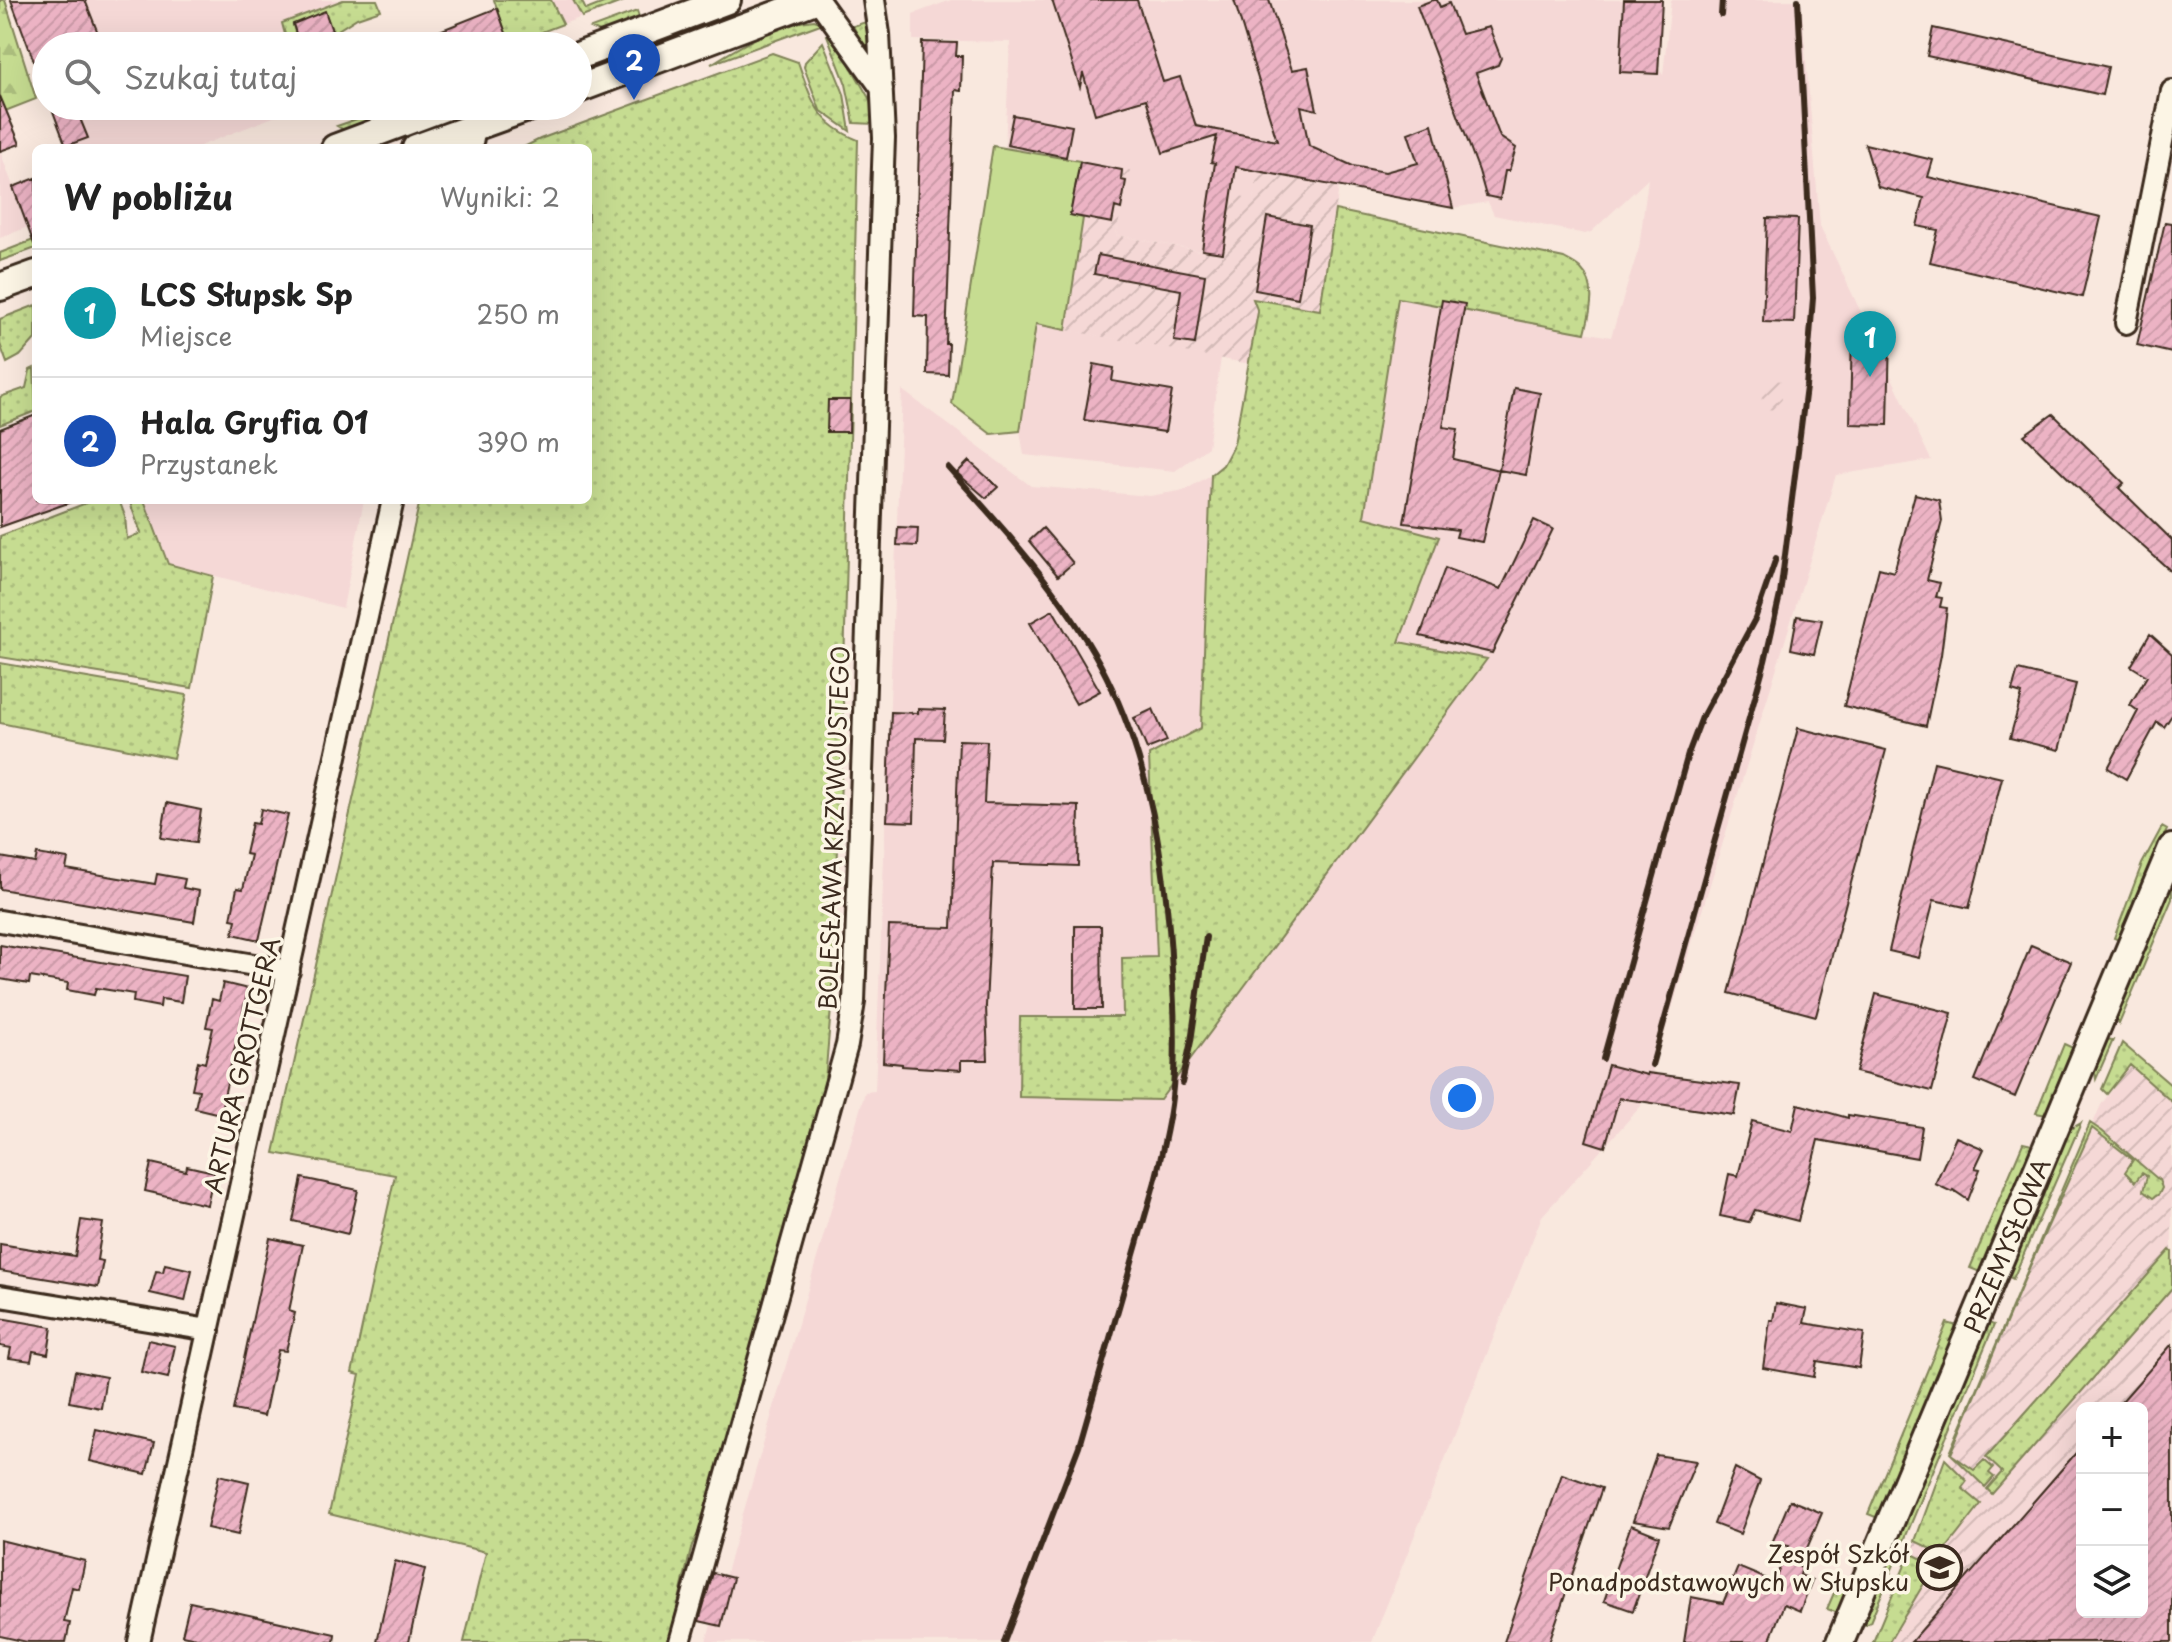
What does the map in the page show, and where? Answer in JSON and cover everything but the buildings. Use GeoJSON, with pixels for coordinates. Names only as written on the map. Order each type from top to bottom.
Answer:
{"type":"FeatureCollection","features":[{"type":"Feature","properties":{"kind":"street"},"geometry":{"type":"LineString","coordinates":[[592,51],[727,0]]}},
{"type":"Feature","properties":{"kind":"street"},"geometry":{"type":"LineString","coordinates":[[592,84],[817,0],[882,89]]}},
{"type":"Feature","properties":{"kind":"street","name":"BOLESŁAWA KRZYWOUSTEGO"},"geometry":{"type":"LineString","coordinates":[[680,1642],[852,1019],[884,138],[874,0]]}},
{"type":"Feature","properties":{"kind":"street"},"geometry":{"type":"LineString","coordinates":[[2126,323],[2172,91]]}},
{"type":"Feature","properties":{"kind":"street"},"geometry":{"type":"LineString","coordinates":[[346,144],[410,120]]}},
{"type":"Feature","properties":{"kind":"street"},"geometry":{"type":"LineString","coordinates":[[427,144],[494,120]]}},
{"type":"Feature","properties":{"kind":"street"},"geometry":{"type":"LineString","coordinates":[[0,287],[32,275]]}},
{"type":"Feature","properties":{"kind":"street","name":"ARTURA GROTTGERA"},"geometry":{"type":"LineString","coordinates":[[139,1642],[392,504]]}},
{"type":"Feature","properties":{"kind":"street","name":"PRZEMYSŁOWA"},"geometry":{"type":"LineString","coordinates":[[1840,1642],[2172,848]]}},
{"type":"Feature","properties":{"kind":"street"},"geometry":{"type":"LineString","coordinates":[[0,921],[289,971]]}},
{"type":"Feature","properties":{"kind":"street"},"geometry":{"type":"LineString","coordinates":[[0,1296],[209,1330]]}},
{"type":"Feature","properties":{"kind":"shaded area"},"geometry":{"type":"Polygon","coordinates":[[[11,0],[343,0],[288,22],[290,32],[32,32],[32,55],[11,0]]]}},
{"type":"Feature","properties":{"kind":"shaded area"},"geometry":{"type":"Polygon","coordinates":[[[494,0],[573,0],[582,17],[542,32],[506,32],[494,0]]]}},
{"type":"Feature","properties":{"kind":"shaded area"},"geometry":{"type":"Polygon","coordinates":[[[951,0],[1661,0],[1659,69],[1663,75],[1671,0],[1801,0],[1820,226],[1931,460],[1836,475],[1652,1073],[1647,1073],[1641,1106],[1542,1216],[1372,1642],[706,1642],[865,1092],[875,1091],[902,390],[1031,486],[1150,496],[1185,490],[1211,475],[1201,728],[1149,756],[1157,958],[1123,1017],[1020,1017],[1159,1100],[1487,660],[1399,642],[1439,538],[1364,518],[1398,298],[1611,337],[1639,248],[1648,179],[1591,232],[1585,234],[1494,215],[1488,202],[1453,208],[1259,171],[1253,200],[1211,190],[1201,251],[1116,235],[1129,171],[1005,147],[1010,42],[913,40],[913,14],[951,0]]]}},
{"type":"Feature","properties":{"kind":"shaded area"},"geometry":{"type":"Polygon","coordinates":[[[56,120],[266,120],[205,144],[65,144],[56,120]]]}},
{"type":"Feature","properties":{"kind":"shaded area"},"geometry":{"type":"Polygon","coordinates":[[[0,151],[28,227],[0,238],[0,151]]]}},
{"type":"Feature","properties":{"kind":"shaded area"},"geometry":{"type":"Polygon","coordinates":[[[1080,161],[1130,170],[1116,235],[1200,251],[1211,189],[1253,199],[1258,171],[1339,187],[1320,310],[1254,300],[1258,312],[1250,364],[1066,330],[1083,218],[1070,215],[1080,161]]]}},
{"type":"Feature","properties":{"kind":"shaded area"},"geometry":{"type":"Polygon","coordinates":[[[1036,324],[1221,358],[1208,447],[1175,471],[1024,455],[1020,431],[1036,324]]]}},
{"type":"Feature","properties":{"kind":"shaded area"},"geometry":{"type":"Polygon","coordinates":[[[1763,379],[1783,381],[1781,410],[1761,409],[1763,379]]]}},
{"type":"Feature","properties":{"kind":"shaded area"},"geometry":{"type":"Polygon","coordinates":[[[146,504],[363,504],[343,608],[168,564],[146,504]]]}},
{"type":"Feature","properties":{"kind":"shaded area"},"geometry":{"type":"Polygon","coordinates":[[[2130,1065],[2172,1102],[2172,1642],[1873,1642],[2030,1266],[2101,1105],[2130,1065]]]}},
{"type":"Feature","properties":{"kind":"green space"},"geometry":{"type":"Polygon","coordinates":[[[0,0],[5,0],[32,86],[32,101],[0,113],[0,0]]]}},
{"type":"Feature","properties":{"kind":"green space"},"geometry":{"type":"Polygon","coordinates":[[[343,0],[377,0],[381,10],[357,18],[335,32],[329,32],[332,31],[325,12],[306,19],[311,32],[306,32],[302,21],[293,25],[295,32],[284,32],[282,23],[343,0]]]}},
{"type":"Feature","properties":{"kind":"green space"},"geometry":{"type":"Polygon","coordinates":[[[494,0],[551,0],[563,24],[542,32],[506,32],[494,0]]]}},
{"type":"Feature","properties":{"kind":"green space"},"geometry":{"type":"Polygon","coordinates":[[[573,0],[581,0],[586,10],[611,0],[627,0],[582,17],[573,0]]]}},
{"type":"Feature","properties":{"kind":"green space"},"geometry":{"type":"Polygon","coordinates":[[[637,11],[639,17],[636,22],[604,34],[591,28],[637,11]]]}},
{"type":"Feature","properties":{"kind":"green space"},"geometry":{"type":"Polygon","coordinates":[[[814,20],[823,23],[711,64],[773,30],[814,20]]]}},
{"type":"Feature","properties":{"kind":"green space"},"geometry":{"type":"Polygon","coordinates":[[[869,21],[874,54],[869,57],[853,26],[869,21]]]}},
{"type":"Feature","properties":{"kind":"green space"},"geometry":{"type":"Polygon","coordinates":[[[832,33],[870,100],[875,124],[854,123],[846,84],[827,35],[832,33]]]}},
{"type":"Feature","properties":{"kind":"green space"},"geometry":{"type":"Polygon","coordinates":[[[823,42],[844,94],[850,131],[820,110],[804,67],[823,42]]]}},
{"type":"Feature","properties":{"kind":"green space"},"geometry":{"type":"Polygon","coordinates":[[[772,53],[798,62],[818,109],[833,126],[858,140],[841,781],[825,1081],[789,1221],[698,1534],[692,1545],[669,1642],[464,1642],[486,1552],[329,1514],[360,1375],[352,1373],[395,1175],[274,1153],[419,504],[592,504],[592,144],[530,144],[772,53]]]}},
{"type":"Feature","properties":{"kind":"green space"},"geometry":{"type":"Polygon","coordinates":[[[354,120],[375,120],[344,130],[337,126],[354,120]]]}},
{"type":"Feature","properties":{"kind":"green space"},"geometry":{"type":"Polygon","coordinates":[[[993,146],[1080,161],[1070,215],[1083,218],[1066,330],[1036,324],[1020,431],[991,434],[952,404],[993,146]]]}},
{"type":"Feature","properties":{"kind":"green space"},"geometry":{"type":"Polygon","coordinates":[[[1335,210],[1564,258],[1579,267],[1590,283],[1591,300],[1585,333],[1398,298],[1364,517],[1439,537],[1399,642],[1487,659],[1160,1100],[1019,1097],[1020,1017],[1123,1017],[1122,958],[1157,957],[1149,755],[1201,728],[1211,475],[1223,465],[1234,444],[1258,312],[1253,299],[1320,310],[1335,210]]]}},
{"type":"Feature","properties":{"kind":"green space"},"geometry":{"type":"Polygon","coordinates":[[[32,241],[32,249],[0,261],[0,253],[32,241]]]}},
{"type":"Feature","properties":{"kind":"green space"},"geometry":{"type":"Polygon","coordinates":[[[32,307],[32,342],[20,356],[7,363],[0,344],[0,319],[32,307]]]}},
{"type":"Feature","properties":{"kind":"green space"},"geometry":{"type":"Polygon","coordinates":[[[30,370],[32,413],[0,425],[0,397],[26,388],[30,370]]]}},
{"type":"Feature","properties":{"kind":"green space"},"geometry":{"type":"Polygon","coordinates":[[[84,504],[120,504],[127,539],[141,533],[130,504],[146,504],[168,564],[213,576],[192,688],[0,657],[0,536],[84,504]]]}},
{"type":"Feature","properties":{"kind":"green space"},"geometry":{"type":"Polygon","coordinates":[[[0,663],[187,695],[173,758],[0,723],[0,663]]]}},
{"type":"Feature","properties":{"kind":"green space"},"geometry":{"type":"Polygon","coordinates":[[[2162,827],[2167,830],[2145,874],[2119,940],[2114,938],[2142,864],[2162,827]]]}},
{"type":"Feature","properties":{"kind":"green space"},"geometry":{"type":"Polygon","coordinates":[[[2172,881],[2172,899],[2119,1024],[2113,1016],[2172,881]]]}},
{"type":"Feature","properties":{"kind":"green space"},"geometry":{"type":"Polygon","coordinates":[[[2105,1039],[2113,1040],[2096,1079],[2094,1065],[2105,1039]]]}},
{"type":"Feature","properties":{"kind":"green space"},"geometry":{"type":"Polygon","coordinates":[[[2122,1043],[2172,1086],[2172,1102],[2130,1065],[2107,1094],[2102,1089],[2122,1043]]]}},
{"type":"Feature","properties":{"kind":"green space"},"geometry":{"type":"Polygon","coordinates":[[[2064,1044],[2073,1048],[2047,1115],[2036,1113],[2064,1044]]]}},
{"type":"Feature","properties":{"kind":"green space"},"geometry":{"type":"Polygon","coordinates":[[[2081,1123],[2013,1279],[2005,1275],[2067,1131],[2081,1123]]]}},
{"type":"Feature","properties":{"kind":"green space"},"geometry":{"type":"Polygon","coordinates":[[[2090,1123],[2159,1180],[2162,1188],[2153,1198],[2143,1191],[2147,1176],[2142,1173],[2135,1182],[2125,1172],[2133,1160],[2092,1128],[1951,1454],[2090,1123]]]}},
{"type":"Feature","properties":{"kind":"green space"},"geometry":{"type":"Polygon","coordinates":[[[2023,1143],[2032,1145],[1980,1272],[1970,1268],[2023,1143]]]}},
{"type":"Feature","properties":{"kind":"green space"},"geometry":{"type":"Polygon","coordinates":[[[2170,1250],[2172,1288],[1992,1494],[1987,1489],[2002,1472],[1986,1457],[2170,1250]]]}},
{"type":"Feature","properties":{"kind":"green space"},"geometry":{"type":"Polygon","coordinates":[[[1986,1322],[1994,1325],[1870,1622],[1865,1625],[1860,1623],[1986,1322]]]}},
{"type":"Feature","properties":{"kind":"green space"},"geometry":{"type":"Polygon","coordinates":[[[1947,1323],[1957,1326],[1878,1518],[1868,1514],[1947,1323]]]}},
{"type":"Feature","properties":{"kind":"green space"},"geometry":{"type":"Polygon","coordinates":[[[1951,1454],[1974,1470],[1984,1460],[1993,1468],[1989,1473],[1994,1477],[1985,1487],[1951,1454]]]}},
{"type":"Feature","properties":{"kind":"green space"},"geometry":{"type":"Polygon","coordinates":[[[1945,1459],[1967,1481],[1962,1488],[1981,1504],[1942,1554],[1915,1541],[1945,1459]]]}},
{"type":"Feature","properties":{"kind":"green space"},"geometry":{"type":"Polygon","coordinates":[[[1910,1553],[1935,1565],[1889,1642],[1873,1642],[1910,1553]]]}},
{"type":"Feature","properties":{"kind":"green space"},"geometry":{"type":"Polygon","coordinates":[[[1837,1586],[1847,1590],[1838,1613],[1827,1609],[1837,1586]]]}},
{"type":"Feature","properties":{"kind":"railway"},"geometry":{"type":"LineString","coordinates":[[1721,15],[1722,0]]}},
{"type":"Feature","properties":{"kind":"railway"},"geometry":{"type":"LineString","coordinates":[[1652,1065],[1765,661],[1780,595],[1806,387],[1813,298],[1798,0]]}},
{"type":"Feature","properties":{"kind":"railway"},"geometry":{"type":"LineString","coordinates":[[948,467],[1030,561],[1067,611],[1100,664],[1132,736],[1160,852],[1175,1018],[1172,1097],[1155,1181]]}},
{"type":"Feature","properties":{"kind":"railway"},"geometry":{"type":"LineString","coordinates":[[1603,1059],[1688,754],[1702,717],[1755,619],[1776,558]]}},
{"type":"Feature","properties":{"kind":"railway"},"geometry":{"type":"LineString","coordinates":[[1182,1083],[1206,937]]}},
{"type":"Feature","properties":{"kind":"railway"},"geometry":{"type":"LineString","coordinates":[[1004,1642],[1079,1446],[1158,1171]]}},
{"type":"Feature","properties":{"kind":"place","name":"Hala Gryfia 01"},"geometry":{"type":"Point","coordinates":[634,100]}},
{"type":"Feature","properties":{"kind":"place","name":"LCS Słupsk Sp"},"geometry":{"type":"Point","coordinates":[1870,377]}},
{"type":"Feature","properties":{"kind":"place","name":"Zespół Szkół Ponadpodstawowych w Słupsku"},"geometry":{"type":"Point","coordinates":[1940,1567]}}]}
